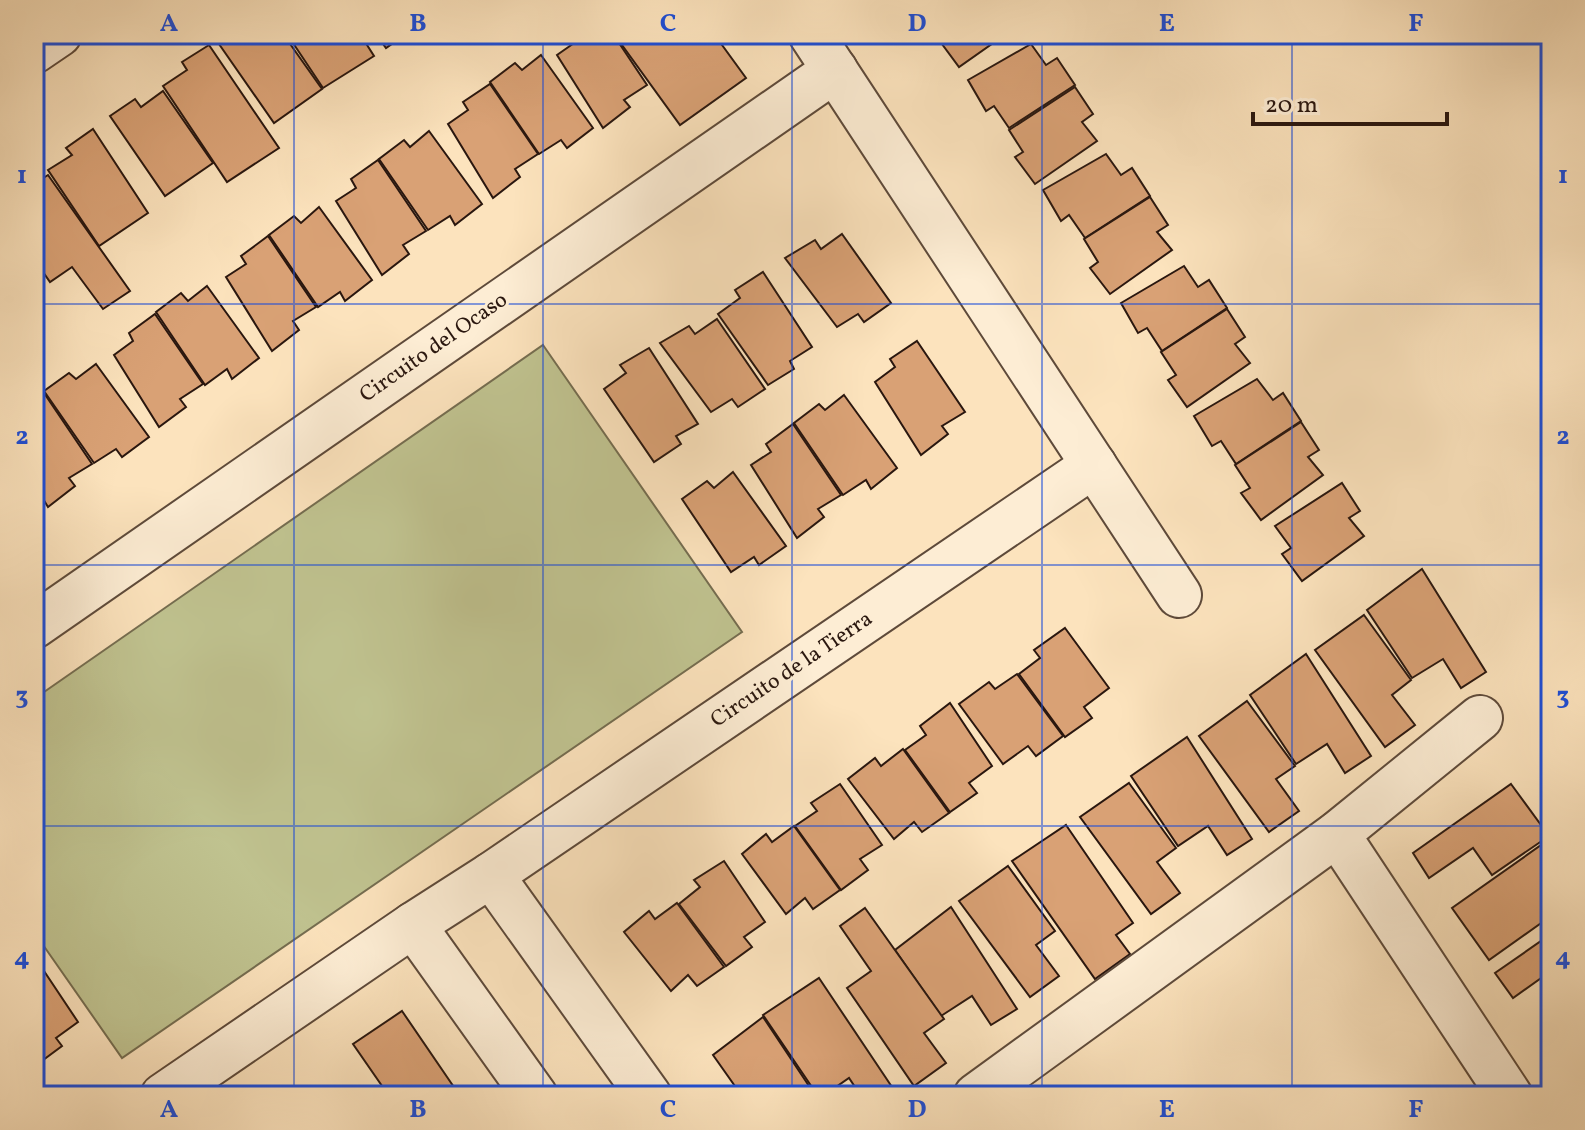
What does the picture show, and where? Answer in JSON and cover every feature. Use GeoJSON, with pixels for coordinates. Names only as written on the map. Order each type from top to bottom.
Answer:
{"type":"FeatureCollection","features":[{"type":"Feature","properties":{"kind":"street"},"geometry":{"type":"LineString","coordinates":[[34,51],[59,34]]}},
{"type":"Feature","properties":{"kind":"street"},"geometry":{"type":"LineString","coordinates":[[811,34],[1179,595]]}},
{"type":"Feature","properties":{"kind":"street","name":"Circuito del Ocaso"},"geometry":{"type":"LineString","coordinates":[[34,626],[835,70]]}},
{"type":"Feature","properties":{"kind":"street","name":"Circuito de la Tierra"},"geometry":{"type":"LineString","coordinates":[[163,1096],[1094,465]]}},
{"type":"Feature","properties":{"kind":"street"},"geometry":{"type":"LineString","coordinates":[[976,1096],[1337,834],[1480,718]]}},
{"type":"Feature","properties":{"kind":"street"},"geometry":{"type":"LineString","coordinates":[[1337,834],[1510,1096]]}},
{"type":"Feature","properties":{"kind":"street"},"geometry":{"type":"LineString","coordinates":[[491,875],[649,1096]]}},
{"type":"Feature","properties":{"kind":"street"},"geometry":{"type":"LineString","coordinates":[[413,925],[535,1096]]}},
{"type":"Feature","properties":{"kind":"green space"},"geometry":{"type":"Polygon","coordinates":[[[543,345],[742,632],[122,1058],[34,932],[34,699],[543,345]]]}},
{"type":"Feature","properties":{"kind":"building"},"geometry":{"type":"Polygon","coordinates":[[[233,34],[283,34],[322,89],[274,123],[219,44],[233,34]]]}},
{"type":"Feature","properties":{"kind":"building"},"geometry":{"type":"Polygon","coordinates":[[[287,34],[360,34],[374,56],[323,88],[287,34]]]}},
{"type":"Feature","properties":{"kind":"building"},"geometry":{"type":"Polygon","coordinates":[[[376,34],[406,34],[386,48],[376,34]]]}},
{"type":"Feature","properties":{"kind":"building"},"geometry":{"type":"Polygon","coordinates":[[[573,34],[613,34],[647,85],[624,100],[630,107],[603,128],[557,55],[577,41],[573,34]]]}},
{"type":"Feature","properties":{"kind":"building"},"geometry":{"type":"Polygon","coordinates":[[[614,34],[714,34],[746,78],[680,125],[614,34]]]}},
{"type":"Feature","properties":{"kind":"building"},"geometry":{"type":"Polygon","coordinates":[[[947,34],[1006,34],[959,67],[939,40],[947,34]]]}},
{"type":"Feature","properties":{"kind":"building"},"geometry":{"type":"Polygon","coordinates":[[[1031,44],[1046,65],[1057,58],[1075,85],[1009,128],[994,106],[986,111],[968,80],[1031,44]]]}},
{"type":"Feature","properties":{"kind":"building"},"geometry":{"type":"Polygon","coordinates":[[[209,45],[279,148],[227,182],[163,86],[187,70],[182,62],[209,45]]]}},
{"type":"Feature","properties":{"kind":"building"},"geometry":{"type":"Polygon","coordinates":[[[541,55],[593,128],[567,148],[561,140],[539,154],[490,82],[515,63],[522,70],[541,55]]]}},
{"type":"Feature","properties":{"kind":"building"},"geometry":{"type":"Polygon","coordinates":[[[490,84],[538,154],[515,169],[520,177],[493,198],[448,124],[468,110],[463,102],[490,84]]]}},
{"type":"Feature","properties":{"kind":"building"},"geometry":{"type":"Polygon","coordinates":[[[1075,87],[1093,114],[1082,122],[1097,141],[1035,184],[1015,157],[1023,152],[1009,130],[1075,87]]]}},
{"type":"Feature","properties":{"kind":"building"},"geometry":{"type":"Polygon","coordinates":[[[163,91],[213,163],[165,196],[110,116],[135,99],[141,107],[163,91]]]}},
{"type":"Feature","properties":{"kind":"building"},"geometry":{"type":"Polygon","coordinates":[[[93,129],[148,213],[99,246],[48,170],[72,155],[66,148],[93,129]]]}},
{"type":"Feature","properties":{"kind":"building"},"geometry":{"type":"Polygon","coordinates":[[[429,131],[482,204],[455,225],[450,216],[428,230],[379,159],[404,140],[410,147],[429,131]]]}},
{"type":"Feature","properties":{"kind":"building"},"geometry":{"type":"Polygon","coordinates":[[[1106,154],[1121,175],[1132,168],[1150,196],[1085,238],[1069,215],[1061,221],[1043,190],[1106,154]]]}},
{"type":"Feature","properties":{"kind":"building"},"geometry":{"type":"Polygon","coordinates":[[[378,160],[426,231],[403,245],[409,254],[382,275],[336,201],[356,188],[351,179],[378,160]]]}},
{"type":"Feature","properties":{"kind":"building"},"geometry":{"type":"Polygon","coordinates":[[[48,175],[130,291],[103,309],[72,267],[50,282],[34,259],[34,184],[48,175]]]}},
{"type":"Feature","properties":{"kind":"building"},"geometry":{"type":"Polygon","coordinates":[[[1150,197],[1168,225],[1157,232],[1172,250],[1110,294],[1090,268],[1098,262],[1084,239],[1150,197]]]}},
{"type":"Feature","properties":{"kind":"building"},"geometry":{"type":"Polygon","coordinates":[[[319,207],[372,280],[345,301],[340,292],[318,307],[269,235],[294,216],[301,223],[319,207]]]}},
{"type":"Feature","properties":{"kind":"building"},"geometry":{"type":"Polygon","coordinates":[[[842,234],[891,303],[864,322],[858,314],[837,327],[785,258],[815,240],[821,249],[842,234]]]}},
{"type":"Feature","properties":{"kind":"building"},"geometry":{"type":"Polygon","coordinates":[[[268,236],[316,307],[293,321],[299,330],[272,351],[226,277],[246,264],[241,256],[268,236]]]}},
{"type":"Feature","properties":{"kind":"building"},"geometry":{"type":"Polygon","coordinates":[[[1184,266],[1198,287],[1209,280],[1227,308],[1162,351],[1147,328],[1138,333],[1121,303],[1184,266]]]}},
{"type":"Feature","properties":{"kind":"building"},"geometry":{"type":"Polygon","coordinates":[[[763,272],[812,347],[790,361],[794,369],[768,385],[718,314],[740,298],[735,290],[763,272]]]}},
{"type":"Feature","properties":{"kind":"building"},"geometry":{"type":"Polygon","coordinates":[[[207,286],[259,358],[232,379],[227,369],[205,385],[156,312],[181,293],[188,301],[207,286]]]}},
{"type":"Feature","properties":{"kind":"building"},"geometry":{"type":"Polygon","coordinates":[[[1227,309],[1245,337],[1235,344],[1250,363],[1187,407],[1168,380],[1176,375],[1161,352],[1227,309]]]}},
{"type":"Feature","properties":{"kind":"building"},"geometry":{"type":"Polygon","coordinates":[[[155,314],[203,384],[180,399],[186,407],[159,427],[114,355],[133,341],[129,333],[155,314]]]}},
{"type":"Feature","properties":{"kind":"building"},"geometry":{"type":"Polygon","coordinates":[[[717,319],[765,389],[738,407],[732,399],[711,412],[660,343],[689,326],[695,334],[717,319]]]}},
{"type":"Feature","properties":{"kind":"building"},"geometry":{"type":"Polygon","coordinates":[[[917,341],[965,412],[942,426],[948,434],[921,455],[875,382],[895,367],[890,359],[917,341]]]}},
{"type":"Feature","properties":{"kind":"building"},"geometry":{"type":"Polygon","coordinates":[[[649,348],[698,424],[676,436],[681,444],[654,462],[604,389],[626,373],[620,365],[649,348]]]}},
{"type":"Feature","properties":{"kind":"building"},"geometry":{"type":"Polygon","coordinates":[[[96,364],[149,437],[122,457],[116,449],[94,463],[44,391],[69,373],[76,379],[96,364]]]}},
{"type":"Feature","properties":{"kind":"building"},"geometry":{"type":"Polygon","coordinates":[[[1257,379],[1273,400],[1283,393],[1301,421],[1236,464],[1221,441],[1212,446],[1194,416],[1257,379]]]}},
{"type":"Feature","properties":{"kind":"building"},"geometry":{"type":"Polygon","coordinates":[[[44,393],[92,464],[69,478],[75,486],[48,507],[34,484],[34,400],[44,393]]]}},
{"type":"Feature","properties":{"kind":"building"},"geometry":{"type":"Polygon","coordinates":[[[844,395],[897,468],[871,489],[866,480],[843,495],[794,423],[819,404],[825,410],[844,395]]]}},
{"type":"Feature","properties":{"kind":"building"},"geometry":{"type":"Polygon","coordinates":[[[1301,422],[1319,450],[1308,457],[1323,475],[1261,520],[1241,493],[1250,488],[1235,465],[1301,422]]]}},
{"type":"Feature","properties":{"kind":"building"},"geometry":{"type":"Polygon","coordinates":[[[793,424],[841,495],[818,509],[824,517],[797,538],[751,465],[771,452],[766,444],[793,424]]]}},
{"type":"Feature","properties":{"kind":"building"},"geometry":{"type":"Polygon","coordinates":[[[733,472],[786,546],[759,565],[754,557],[731,572],[682,499],[707,481],[714,488],[733,472]]]}},
{"type":"Feature","properties":{"kind":"building"},"geometry":{"type":"Polygon","coordinates":[[[1342,483],[1360,511],[1349,518],[1364,536],[1302,581],[1282,554],[1291,548],[1275,526],[1342,483]]]}},
{"type":"Feature","properties":{"kind":"building"},"geometry":{"type":"Polygon","coordinates":[[[1422,569],[1486,672],[1461,688],[1443,659],[1412,678],[1367,610],[1422,569]]]}},
{"type":"Feature","properties":{"kind":"building"},"geometry":{"type":"Polygon","coordinates":[[[1364,615],[1411,680],[1392,695],[1415,725],[1385,747],[1315,650],[1364,615]]]}},
{"type":"Feature","properties":{"kind":"building"},"geometry":{"type":"Polygon","coordinates":[[[1065,628],[1109,688],[1084,707],[1092,718],[1065,737],[1019,674],[1040,658],[1034,650],[1065,628]]]}},
{"type":"Feature","properties":{"kind":"building"},"geometry":{"type":"Polygon","coordinates":[[[1306,654],[1371,756],[1345,773],[1327,744],[1296,764],[1250,695],[1306,654]]]}},
{"type":"Feature","properties":{"kind":"building"},"geometry":{"type":"Polygon","coordinates":[[[1017,674],[1063,736],[1036,756],[1028,746],[1003,764],[959,704],[989,682],[995,689],[1017,674]]]}},
{"type":"Feature","properties":{"kind":"building"},"geometry":{"type":"Polygon","coordinates":[[[1247,701],[1295,766],[1276,779],[1299,811],[1269,832],[1199,736],[1247,701]]]}},
{"type":"Feature","properties":{"kind":"building"},"geometry":{"type":"Polygon","coordinates":[[[950,703],[992,766],[969,783],[977,793],[950,812],[905,750],[926,735],[920,726],[950,703]]]}},
{"type":"Feature","properties":{"kind":"building"},"geometry":{"type":"Polygon","coordinates":[[[1187,737],[1252,839],[1227,855],[1208,826],[1178,846],[1131,776],[1187,737]]]}},
{"type":"Feature","properties":{"kind":"building"},"geometry":{"type":"Polygon","coordinates":[[[903,749],[949,813],[922,832],[914,822],[894,839],[848,779],[875,758],[881,766],[903,749]]]}},
{"type":"Feature","properties":{"kind":"building"},"geometry":{"type":"Polygon","coordinates":[[[1129,783],[1176,848],[1157,862],[1180,893],[1151,914],[1080,817],[1129,783]]]}},
{"type":"Feature","properties":{"kind":"building"},"geometry":{"type":"Polygon","coordinates":[[[840,784],[882,845],[860,859],[868,870],[841,890],[795,826],[817,811],[811,803],[840,784]]]}},
{"type":"Feature","properties":{"kind":"building"},"geometry":{"type":"Polygon","coordinates":[[[1511,784],[1549,836],[1492,875],[1473,848],[1429,878],[1413,853],[1511,784]]]}},
{"type":"Feature","properties":{"kind":"building"},"geometry":{"type":"Polygon","coordinates":[[[1066,825],[1133,923],[1116,935],[1130,954],[1095,979],[1012,861],[1066,825]]]}},
{"type":"Feature","properties":{"kind":"building"},"geometry":{"type":"Polygon","coordinates":[[[794,826],[840,890],[813,909],[805,898],[786,914],[742,854],[766,834],[772,842],[794,826]]]}},
{"type":"Feature","properties":{"kind":"building"},"geometry":{"type":"Polygon","coordinates":[[[1551,838],[1551,916],[1489,960],[1452,908],[1551,838]]]}},
{"type":"Feature","properties":{"kind":"building"},"geometry":{"type":"Polygon","coordinates":[[[724,861],[765,922],[744,937],[752,947],[726,966],[679,904],[700,887],[694,880],[724,861]]]}},
{"type":"Feature","properties":{"kind":"building"},"geometry":{"type":"Polygon","coordinates":[[[1008,866],[1055,931],[1036,945],[1059,976],[1030,997],[959,901],[1008,866]]]}},
{"type":"Feature","properties":{"kind":"building"},"geometry":{"type":"Polygon","coordinates":[[[677,903],[724,967],[697,986],[688,975],[671,991],[624,932],[649,911],[655,919],[677,903]]]}},
{"type":"Feature","properties":{"kind":"building"},"geometry":{"type":"Polygon","coordinates":[[[951,907],[1017,1009],[991,1025],[972,996],[941,1016],[895,950],[951,907]]]}},
{"type":"Feature","properties":{"kind":"building"},"geometry":{"type":"Polygon","coordinates":[[[865,908],[944,1019],[924,1033],[946,1063],[914,1086],[847,988],[871,971],[840,926],[865,908]]]}},
{"type":"Feature","properties":{"kind":"building"},"geometry":{"type":"Polygon","coordinates":[[[1551,934],[1551,971],[1513,998],[1495,973],[1551,934]]]}},
{"type":"Feature","properties":{"kind":"building"},"geometry":{"type":"Polygon","coordinates":[[[34,956],[78,1022],[56,1038],[62,1046],[35,1066],[34,956]]]}},
{"type":"Feature","properties":{"kind":"building"},"geometry":{"type":"Polygon","coordinates":[[[819,978],[894,1090],[886,1096],[861,1096],[849,1078],[823,1096],[818,1096],[763,1015],[819,978]]]}},
{"type":"Feature","properties":{"kind":"building"},"geometry":{"type":"Polygon","coordinates":[[[402,1011],[460,1096],[389,1096],[353,1044],[402,1011]]]}},
{"type":"Feature","properties":{"kind":"building"},"geometry":{"type":"Polygon","coordinates":[[[763,1017],[809,1086],[794,1096],[742,1096],[713,1055],[763,1017]]]}}]}
